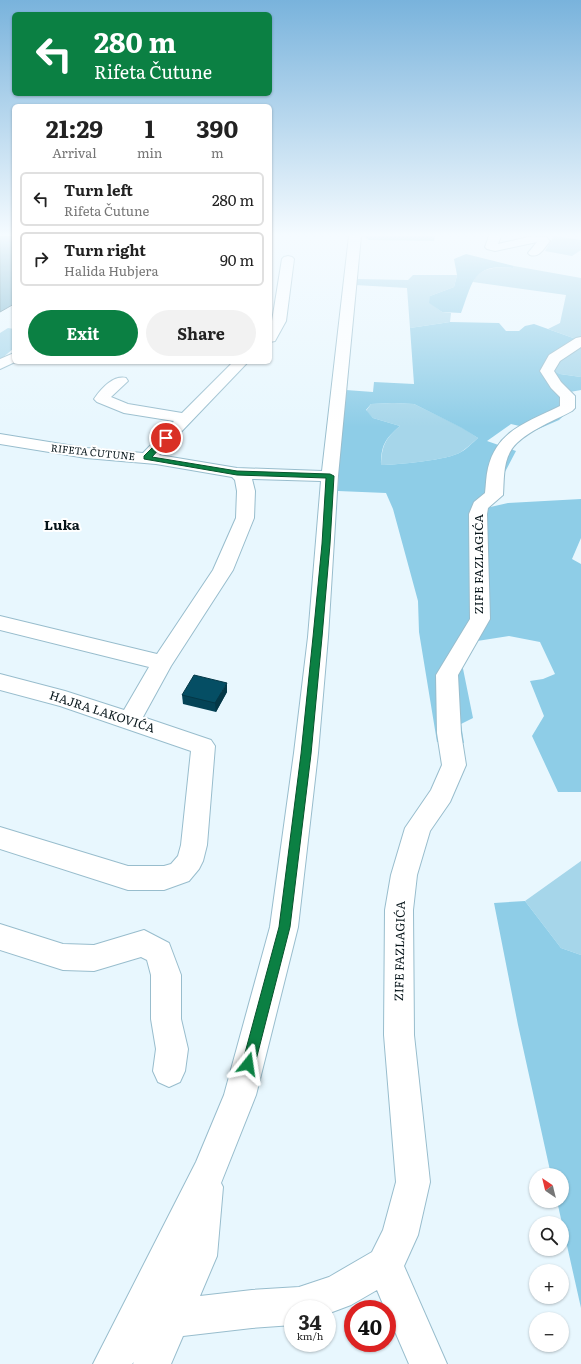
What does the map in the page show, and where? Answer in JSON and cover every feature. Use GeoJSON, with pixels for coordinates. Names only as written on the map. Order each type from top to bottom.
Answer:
{"type":"FeatureCollection","features":[{"type":"Feature","properties":{"kind":"street"},"geometry":{"type":"LineString","coordinates":[[272,334],[279,321],[282,300]]}},
{"type":"Feature","properties":{"kind":"street"},"geometry":{"type":"LineString","coordinates":[[112,1364],[208,1174],[240,1095],[284,927],[306,754],[318,637],[330,476],[343,362],[348,300]]}},
{"type":"Feature","properties":{"kind":"street","name":"ZIFE FAZLAGIĆA"},"geometry":{"type":"LineString","coordinates":[[385,1265],[400,1235],[413,1182],[399,1035],[399,910],[404,875],[418,828],[441,794],[454,765],[449,733],[447,675],[480,619],[478,514],[480,506],[494,495],[496,470],[502,451],[514,436],[567,408],[568,396],[556,385],[547,371],[554,358],[581,341]]}},
{"type":"Feature","properties":{"kind":"street"},"geometry":{"type":"LineString","coordinates":[[0,365],[12,358]]}},
{"type":"Feature","properties":{"kind":"street"},"geometry":{"type":"LineString","coordinates":[[147,458],[184,418],[239,364]]}},
{"type":"Feature","properties":{"kind":"street"},"geometry":{"type":"LineString","coordinates":[[121,381],[107,392],[102,400],[124,408],[184,418]]}},
{"type":"Feature","properties":{"kind":"street","name":"RIFETA ČUTUNE"},"geometry":{"type":"LineString","coordinates":[[0,439],[86,453],[147,458],[237,473],[330,476]]}},
{"type":"Feature","properties":{"kind":"street"},"geometry":{"type":"LineString","coordinates":[[129,721],[162,663],[223,570],[245,518],[246,491],[243,478],[237,473]]}},
{"type":"Feature","properties":{"kind":"street"},"geometry":{"type":"LineString","coordinates":[[0,623],[162,663]]}},
{"type":"Feature","properties":{"kind":"street","name":"HAJRA LAKOVIĆA"},"geometry":{"type":"LineString","coordinates":[[0,682],[64,699],[203,746],[194,844],[190,861],[180,873],[164,878],[128,878],[0,838]]}},
{"type":"Feature","properties":{"kind":"street"},"geometry":{"type":"LineString","coordinates":[[0,937],[63,957],[94,958],[144,943],[159,952],[166,975],[166,1019],[172,1049],[169,1071]]}},
{"type":"Feature","properties":{"kind":"street"},"geometry":{"type":"LineString","coordinates":[[152,1364],[199,1256],[208,1174]]}},
{"type":"Feature","properties":{"kind":"street"},"geometry":{"type":"LineString","coordinates":[[173,1318],[252,1309],[299,1306],[338,1292],[385,1265],[428,1364]]}},
{"type":"Feature","properties":{"kind":"shaded area"},"geometry":{"type":"Polygon","coordinates":[[[0,300],[12,300],[12,305],[0,312],[0,300]]]}},
{"type":"Feature","properties":{"kind":"shaded area"},"geometry":{"type":"Polygon","coordinates":[[[408,300],[430,300],[430,303],[442,312],[451,313],[450,322],[410,328],[408,300]]]}},
{"type":"Feature","properties":{"kind":"shaded area"},"geometry":{"type":"Polygon","coordinates":[[[429,300],[466,300],[461,313],[442,312],[429,303],[429,300]]]}},
{"type":"Feature","properties":{"kind":"shaded area"},"geometry":{"type":"Polygon","coordinates":[[[565,300],[581,300],[581,336],[577,339],[581,340],[581,377],[560,374],[553,371],[557,360],[576,339],[548,329],[560,323],[565,300]]]}},
{"type":"Feature","properties":{"kind":"shaded area"},"geometry":{"type":"Polygon","coordinates":[[[450,322],[499,323],[506,331],[519,331],[525,326],[534,324],[576,339],[581,336],[581,340],[559,350],[554,371],[560,374],[581,377],[581,390],[570,392],[571,409],[559,420],[536,430],[511,424],[487,441],[516,451],[486,508],[508,503],[581,499],[581,538],[572,559],[581,564],[581,792],[558,792],[532,736],[544,716],[530,681],[543,679],[555,674],[540,642],[509,636],[458,644],[473,718],[461,724],[464,743],[437,742],[419,632],[418,601],[393,509],[386,493],[338,491],[339,463],[346,390],[373,392],[374,382],[414,384],[410,328],[450,322]],[[371,404],[366,410],[373,418],[400,426],[387,439],[383,447],[381,465],[422,462],[455,455],[478,438],[462,428],[414,404],[371,404]]]}},
{"type":"Feature","properties":{"kind":"shaded area"},"geometry":{"type":"Polygon","coordinates":[[[8,328],[12,329],[12,350],[0,360],[0,333],[8,328]]]}},
{"type":"Feature","properties":{"kind":"shaded area"},"geometry":{"type":"Polygon","coordinates":[[[371,404],[414,404],[463,428],[478,438],[455,455],[422,462],[381,465],[383,447],[391,435],[400,426],[373,418],[366,411],[371,404]]]}},
{"type":"Feature","properties":{"kind":"shaded area"},"geometry":{"type":"Polygon","coordinates":[[[581,861],[581,955],[561,948],[525,901],[581,861]]]}},
{"type":"Feature","properties":{"kind":"shaded area"},"geometry":{"type":"Polygon","coordinates":[[[525,901],[561,948],[581,955],[581,1308],[569,1254],[569,1216],[560,1216],[559,1208],[569,1208],[569,1168],[549,1168],[518,1025],[494,903],[525,901]]]}},
{"type":"Feature","properties":{"kind":"building"},"geometry":{"type":"Polygon","coordinates":[[[194,675],[227,683],[215,703],[182,695],[194,675]]]}},
{"type":"Feature","properties":{"kind":"district","name":"Luka"},"geometry":{"type":"Point","coordinates":[62,525]}},
{"type":"Feature","properties":{"kind":"route"},"geometry":{"type":"LineString","coordinates":[[166,438],[147,458],[237,473],[330,476],[318,637],[306,754],[284,927],[248,1064]]}}]}
